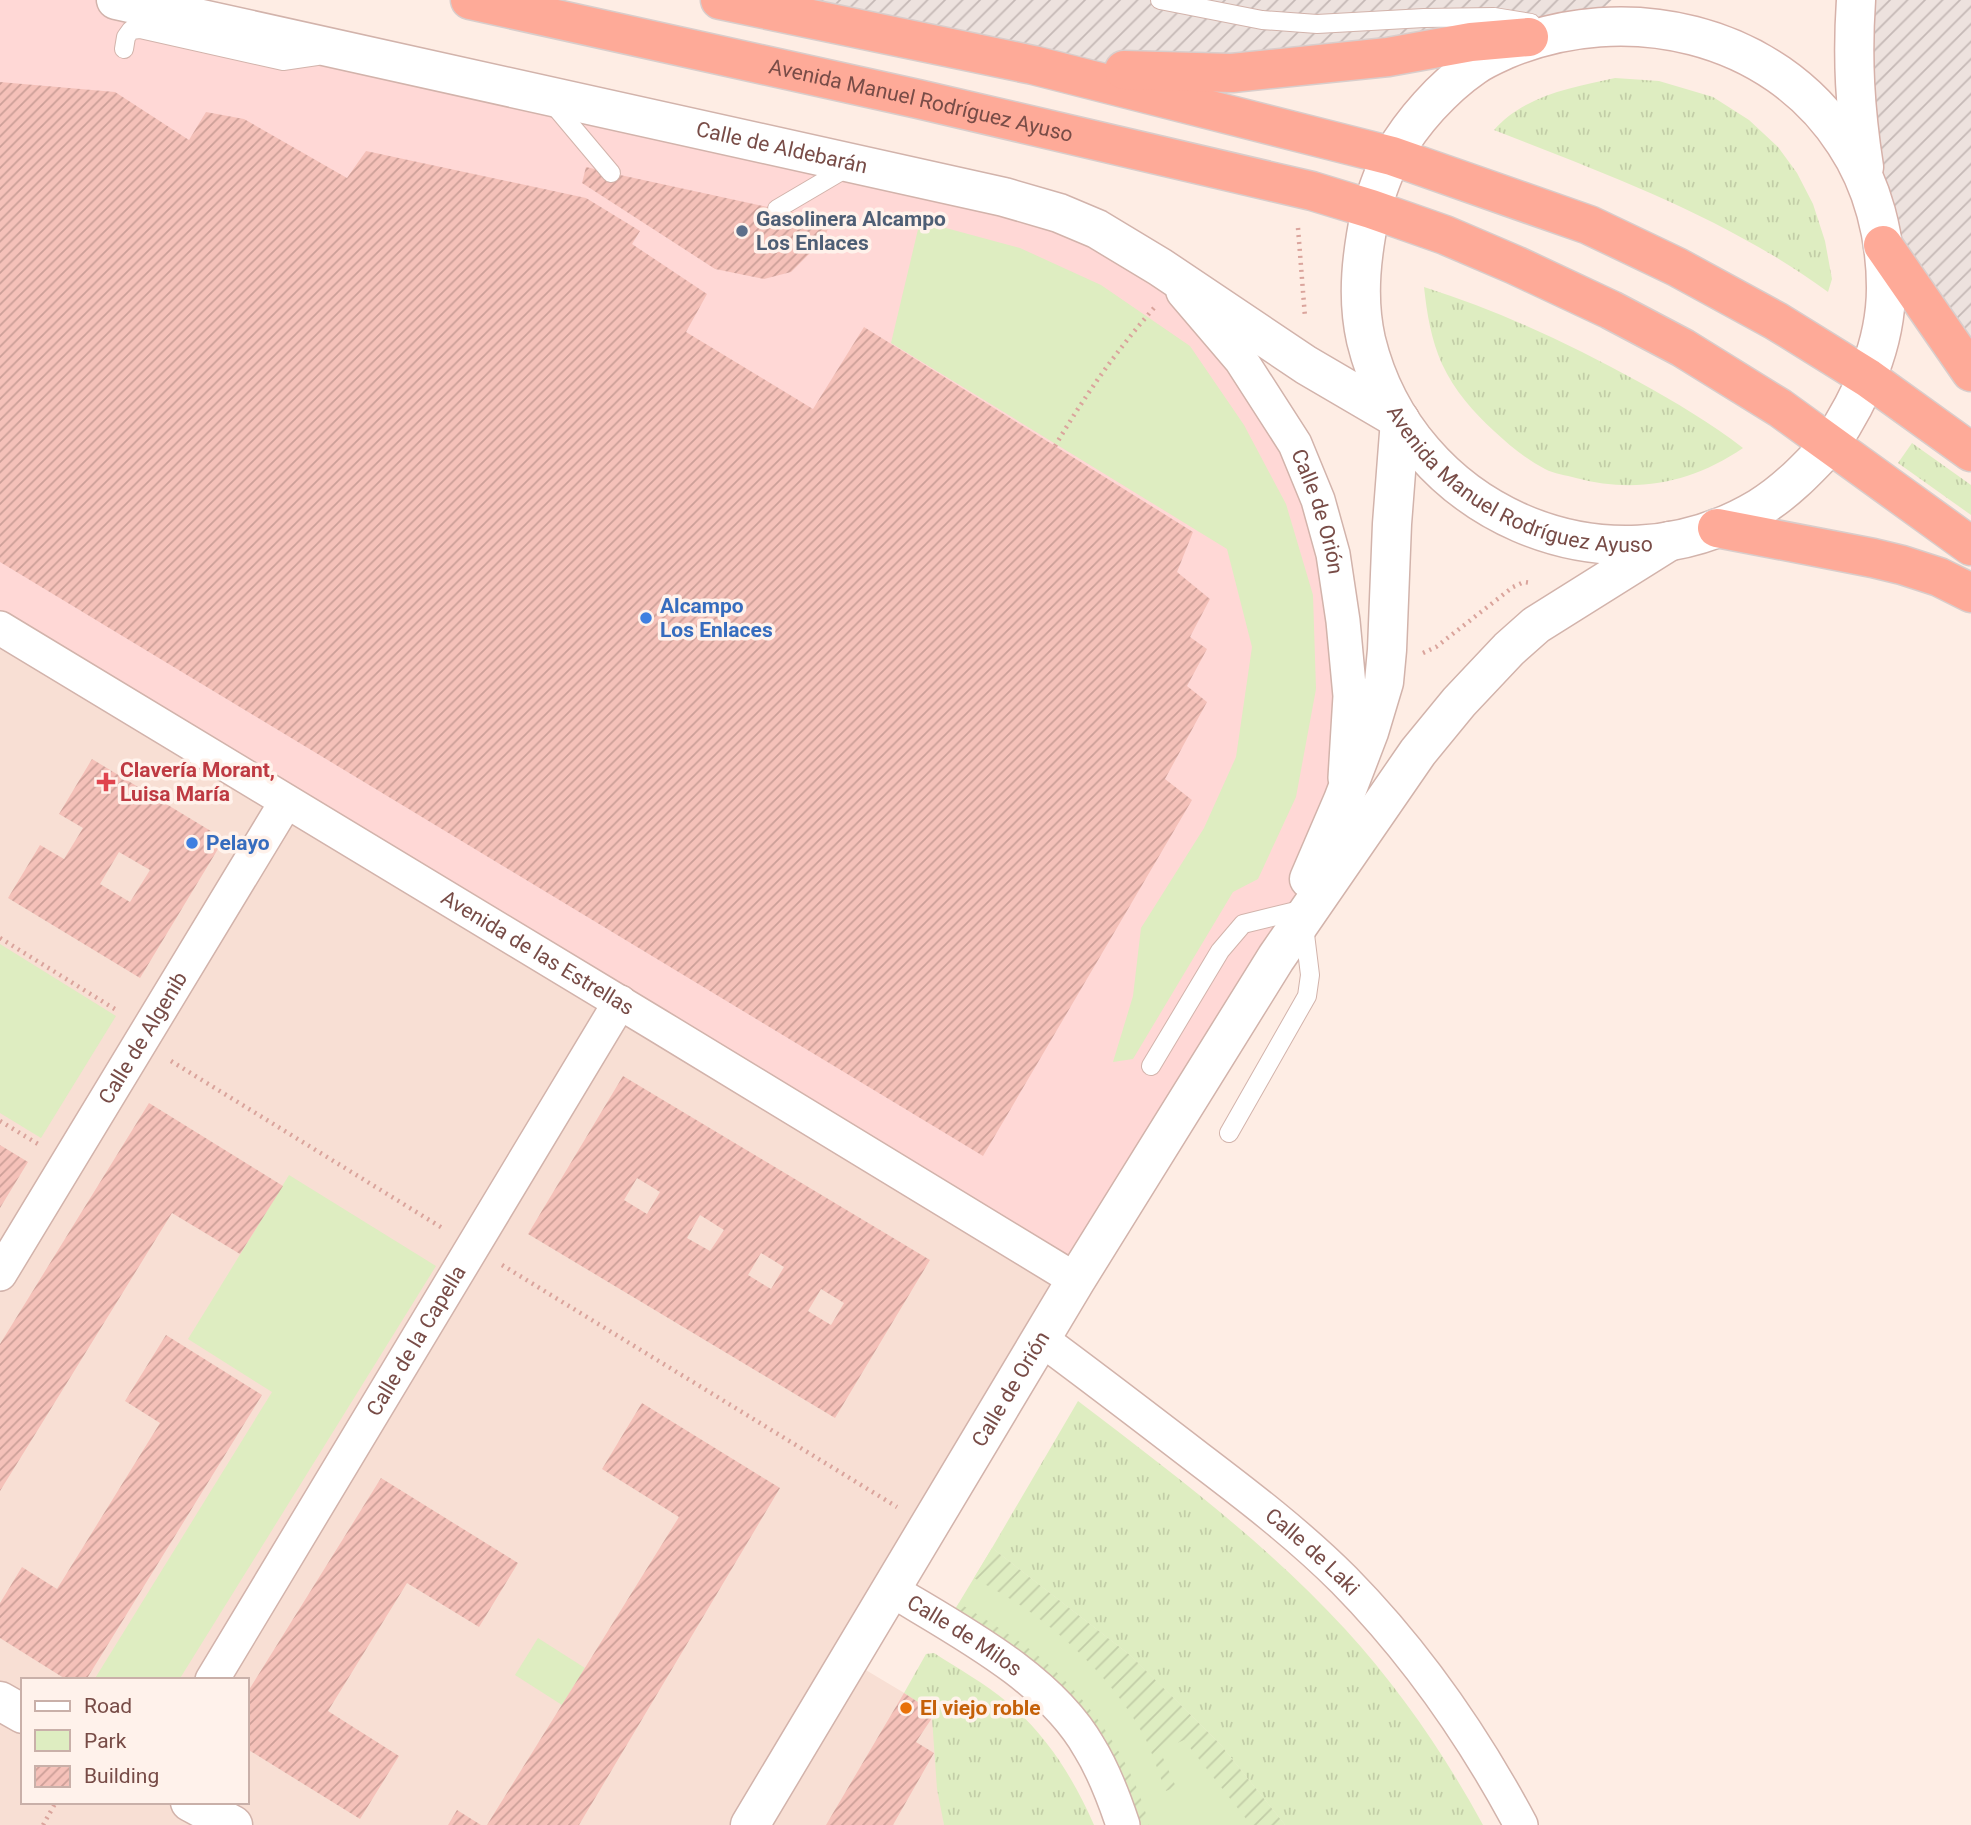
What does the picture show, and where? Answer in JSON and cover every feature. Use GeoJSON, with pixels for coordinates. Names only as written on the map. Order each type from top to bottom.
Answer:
{"type":"FeatureCollection","features":[{"type":"Feature","properties":{"kind":"highway","name":"Avenida Manuel Rodríguez Ayuso"},"geometry":{"type":"LineString","coordinates":[[470,0],[890,93],[1311,191],[1446,236],[1611,310],[1683,348],[1780,408],[1971,547]]}},
{"type":"Feature","properties":{"kind":"highway"},"geometry":{"type":"LineString","coordinates":[[720,0],[1033,65],[1392,156],[1589,225],[1677,267],[1776,321],[1868,378],[1971,452]]}},
{"type":"Feature","properties":{"kind":"highway"},"geometry":{"type":"LineString","coordinates":[[1033,65],[1232,73],[1388,57],[1573,22]]}},
{"type":"Feature","properties":{"kind":"highway"},"geometry":{"type":"LineString","coordinates":[[1883,245],[1971,372]]}},
{"type":"Feature","properties":{"kind":"highway"},"geometry":{"type":"LineString","coordinates":[[1717,528],[1892,562],[1939,577],[1971,593]]}},
{"type":"Feature","properties":{"kind":"street","name":"Calle de Aldebarán"},"geometry":{"type":"LineString","coordinates":[[116,0],[1004,197],[1059,213],[1097,229],[1306,365],[1400,419]]}},
{"type":"Feature","properties":{"kind":"street"},"geometry":{"type":"LineString","coordinates":[[1856,0],[1854,87],[1868,187]]}},
{"type":"Feature","properties":{"kind":"street","name":"Avenida Manuel Rodríguez Ayuso"},"geometry":{"type":"LineString","coordinates":[[1638,20],[1687,28],[1734,45],[1777,70],[1814,103],[1845,143],[1868,187],[1877,215],[1883,245],[1886,290],[1881,334],[1868,378],[1852,413],[1830,445],[1797,480],[1759,508],[1717,528],[1670,541],[1639,545],[1576,541],[1545,533],[1488,508],[1438,469],[1417,445],[1380,380],[1366,339],[1360,295],[1362,252],[1371,209],[1392,156],[1428,106],[1474,65],[1573,22],[1638,20]]}},
{"type":"Feature","properties":{"kind":"street","name":"Calle de Orión"},"geometry":{"type":"LineString","coordinates":[[1168,275],[1241,360],[1295,444],[1318,500],[1333,554],[1350,696],[1343,800]]}},
{"type":"Feature","properties":{"kind":"street","name":"Calle de Orión"},"geometry":{"type":"LineString","coordinates":[[750,1825],[1076,1280],[1276,958],[1299,914],[1369,732],[1384,682],[1400,419]]}},
{"type":"Feature","properties":{"kind":"street","name":"Calle de Orión"},"geometry":{"type":"LineString","coordinates":[[1299,914],[1418,752],[1458,702],[1509,649],[1536,625],[1670,541]]}},
{"type":"Feature","properties":{"kind":"street","name":"Avenida de las Estrellas"},"geometry":{"type":"LineString","coordinates":[[0,628],[1076,1280]]}},
{"type":"Feature","properties":{"kind":"street","name":"Calle de Algenib"},"geometry":{"type":"LineString","coordinates":[[0,1274],[286,802]]}},
{"type":"Feature","properties":{"kind":"street","name":"Calle de la Capella"},"geometry":{"type":"LineString","coordinates":[[213,1678],[620,1002]]}},
{"type":"Feature","properties":{"kind":"street","name":"Calle de Laki"},"geometry":{"type":"LineString","coordinates":[[1041,1339],[1253,1500],[1344,1580],[1387,1628],[1427,1679],[1499,1784],[1521,1825]]}},
{"type":"Feature","properties":{"kind":"street","name":"Calle de Milos"},"geometry":{"type":"LineString","coordinates":[[890,1589],[997,1656],[1063,1710],[1089,1746],[1110,1787],[1123,1825]]}},
{"type":"Feature","properties":{"kind":"street"},"geometry":{"type":"LineString","coordinates":[[0,1701],[21,1713]]}},
{"type":"Feature","properties":{"kind":"street"},"geometry":{"type":"LineString","coordinates":[[194,1804],[233,1825]]}},
{"type":"Feature","properties":{"kind":"lane","name":"Avenida Manuel Rodríguez Ayuso"},"geometry":{"type":"LineString","coordinates":[[1160,0],[1262,20],[1317,24],[1423,9],[1573,22]]}},
{"type":"Feature","properties":{"kind":"lane"},"geometry":{"type":"LineString","coordinates":[[124,49],[131,30],[140,29],[283,61],[346,51]]}},
{"type":"Feature","properties":{"kind":"lane"},"geometry":{"type":"LineString","coordinates":[[546,96],[611,173]]}},
{"type":"Feature","properties":{"kind":"lane"},"geometry":{"type":"LineString","coordinates":[[777,209],[853,164]]}},
{"type":"Feature","properties":{"kind":"lane"},"geometry":{"type":"LineString","coordinates":[[1151,1066],[1220,951],[1243,924],[1299,914],[1310,975],[1307,996],[1229,1133]]}},
{"type":"Feature","properties":{"kind":"path"},"geometry":{"type":"LineString","coordinates":[[1298,227],[1306,330]]}},
{"type":"Feature","properties":{"kind":"path"},"geometry":{"type":"LineString","coordinates":[[1055,446],[1082,400],[1168,275]]}},
{"type":"Feature","properties":{"kind":"path"},"geometry":{"type":"LineString","coordinates":[[1418,654],[1436,647],[1513,587],[1524,582],[1535,585]]}},
{"type":"Feature","properties":{"kind":"path"},"geometry":{"type":"LineString","coordinates":[[0,938],[144,1036],[473,1247],[928,1526]]}},
{"type":"Feature","properties":{"kind":"path"},"geometry":{"type":"LineString","coordinates":[[0,1121],[68,1162]]}},
{"type":"Feature","properties":{"kind":"path"},"geometry":{"type":"LineString","coordinates":[[43,1825],[54,1804]]}},
{"type":"Feature","properties":{"kind":"shaded area","name":"Alcampo Los Enlaces"},"geometry":{"type":"Polygon","coordinates":[[[0,0],[116,0],[853,164],[1160,267],[1318,500],[1343,800],[1276,958],[1076,1280],[0,628],[0,0]]]}},
{"type":"Feature","properties":{"kind":"shaded area"},"geometry":{"type":"Polygon","coordinates":[[[774,0],[1612,0],[1589,21],[1197,71],[1035,63],[774,0]]]}},
{"type":"Feature","properties":{"kind":"shaded area"},"geometry":{"type":"Polygon","coordinates":[[[1858,0],[1971,0],[1971,372],[1884,244],[1858,0]]]}},
{"type":"Feature","properties":{"kind":"shaded area"},"geometry":{"type":"Polygon","coordinates":[[[0,630],[1076,1280],[849,1660],[921,1703],[932,1717],[944,1825],[0,1825],[0,630]]]}},
{"type":"Feature","properties":{"kind":"green space"},"geometry":{"type":"Polygon","coordinates":[[[1615,78],[1659,81],[1713,97],[1749,120],[1778,147],[1797,173],[1813,204],[1825,241],[1832,279],[1828,292],[1749,242],[1708,220],[1624,182],[1494,130],[1506,118],[1534,101],[1566,89],[1615,78]]]}},
{"type":"Feature","properties":{"kind":"green space"},"geometry":{"type":"Polygon","coordinates":[[[920,221],[1020,248],[1101,285],[1190,346],[1244,425],[1286,504],[1313,595],[1316,689],[1296,797],[1258,879],[1233,892],[1133,1059],[1113,1062],[1133,996],[1141,928],[1204,828],[1236,757],[1252,647],[1227,549],[891,343],[920,221]]]}},
{"type":"Feature","properties":{"kind":"green space"},"geometry":{"type":"Polygon","coordinates":[[[1424,287],[1534,329],[1587,354],[1679,405],[1743,448],[1704,470],[1684,477],[1642,485],[1598,483],[1545,469],[1518,452],[1494,431],[1452,383],[1435,345],[1424,287]]]}},
{"type":"Feature","properties":{"kind":"green space"},"geometry":{"type":"Polygon","coordinates":[[[1912,443],[1971,485],[1971,515],[1898,463],[1912,443]]]}},
{"type":"Feature","properties":{"kind":"green space"},"geometry":{"type":"Polygon","coordinates":[[[0,944],[116,1016],[41,1138],[0,1113],[0,944]]]}},
{"type":"Feature","properties":{"kind":"green space"},"geometry":{"type":"Polygon","coordinates":[[[289,1175],[436,1266],[180,1678],[95,1678],[272,1392],[188,1339],[289,1175]]]}},
{"type":"Feature","properties":{"kind":"green space"},"geometry":{"type":"Polygon","coordinates":[[[1078,1401],[1183,1482],[1315,1597],[1384,1675],[1420,1723],[1483,1825],[1285,1825],[1220,1744],[1131,1656],[992,1548],[1078,1401]]]}},
{"type":"Feature","properties":{"kind":"green space"},"geometry":{"type":"Polygon","coordinates":[[[992,1548],[1131,1656],[1220,1744],[1285,1825],[1136,1825],[1113,1768],[951,1616],[992,1548]]]}},
{"type":"Feature","properties":{"kind":"green space"},"geometry":{"type":"Polygon","coordinates":[[[992,1548],[1131,1656],[1220,1744],[1285,1825],[1241,1825],[1247,1820],[1184,1740],[1160,1751],[1176,1787],[1166,1791],[1150,1749],[1133,1717],[1090,1663],[1038,1618],[974,1578],[992,1548]]]}},
{"type":"Feature","properties":{"kind":"green space"},"geometry":{"type":"Polygon","coordinates":[[[959,1603],[1030,1649],[1084,1701],[1124,1760],[1149,1825],[1136,1825],[1113,1768],[951,1616],[959,1603]]]}},
{"type":"Feature","properties":{"kind":"green space"},"geometry":{"type":"Polygon","coordinates":[[[538,1638],[585,1668],[562,1705],[515,1675],[538,1638]]]}},
{"type":"Feature","properties":{"kind":"green space"},"geometry":{"type":"Polygon","coordinates":[[[934,1653],[998,1695],[1034,1728],[1068,1774],[1094,1825],[944,1825],[937,1789],[932,1718],[921,1704],[904,1693],[926,1654],[934,1653]]]}},
{"type":"Feature","properties":{"kind":"building","name":"Alcampo Los Enlaces"},"geometry":{"type":"Polygon","coordinates":[[[0,82],[115,92],[189,140],[206,112],[244,119],[347,178],[366,151],[586,198],[640,231],[632,244],[707,294],[686,332],[813,409],[864,327],[1193,532],[1177,572],[1210,599],[1190,637],[1207,649],[1187,686],[1207,702],[1165,779],[1192,800],[983,1156],[0,562],[0,82]]]}},
{"type":"Feature","properties":{"kind":"building","name":"Gasolinera Alcampo Los Enlaces"},"geometry":{"type":"Polygon","coordinates":[[[586,167],[832,221],[822,241],[791,272],[764,279],[715,269],[582,183],[586,167]]]}},
{"type":"Feature","properties":{"kind":"building"},"geometry":{"type":"Polygon","coordinates":[[[92,759],[224,839],[140,978],[8,898],[40,845],[64,859],[83,828],[59,814],[92,759]],[[119,852],[100,884],[130,902],[150,870],[119,852]]]}},
{"type":"Feature","properties":{"kind":"building"},"geometry":{"type":"Polygon","coordinates":[[[623,1076],[930,1260],[835,1418],[528,1234],[623,1076]],[[637,1178],[624,1200],[647,1214],[660,1192],[637,1178]],[[700,1215],[687,1238],[710,1251],[724,1230],[700,1215]],[[761,1253],[748,1275],[771,1289],[784,1267],[761,1253]],[[821,1289],[808,1311],[831,1325],[844,1303],[821,1289]]]}},
{"type":"Feature","properties":{"kind":"building"},"geometry":{"type":"Polygon","coordinates":[[[149,1103],[283,1186],[240,1254],[172,1213],[0,1491],[0,1344],[149,1103]]]}},
{"type":"Feature","properties":{"kind":"building"},"geometry":{"type":"Polygon","coordinates":[[[0,1145],[28,1162],[0,1208],[0,1145]]]}},
{"type":"Feature","properties":{"kind":"building"},"geometry":{"type":"Polygon","coordinates":[[[166,1335],[262,1395],[87,1678],[64,1678],[0,1638],[0,1603],[22,1567],[57,1589],[160,1423],[125,1401],[166,1335]]]}},
{"type":"Feature","properties":{"kind":"building"},"geometry":{"type":"Polygon","coordinates":[[[642,1403],[780,1488],[579,1825],[487,1825],[679,1517],[602,1469],[642,1403]]]}},
{"type":"Feature","properties":{"kind":"building"},"geometry":{"type":"Polygon","coordinates":[[[381,1478],[518,1563],[479,1627],[407,1583],[328,1711],[399,1756],[360,1819],[248,1750],[248,1691],[381,1478]]]}},
{"type":"Feature","properties":{"kind":"building"},"geometry":{"type":"Polygon","coordinates":[[[904,1693],[921,1704],[932,1718],[916,1742],[934,1753],[893,1825],[826,1825],[904,1693]]]}},
{"type":"Feature","properties":{"kind":"building"},"geometry":{"type":"Polygon","coordinates":[[[457,1810],[481,1825],[448,1825],[457,1810]]]}},
{"type":"Feature","properties":{"kind":"place","name":"Gasolinera Alcampo Los Enlaces"},"geometry":{"type":"Point","coordinates":[742,231]}},
{"type":"Feature","properties":{"kind":"place","name":"Alcampo Los Enlaces"},"geometry":{"type":"Point","coordinates":[646,618]}},
{"type":"Feature","properties":{"kind":"place","name":"Clavería Morant, Luisa María"},"geometry":{"type":"Point","coordinates":[106,782]}},
{"type":"Feature","properties":{"kind":"place","name":"Pelayo"},"geometry":{"type":"Point","coordinates":[192,843]}},
{"type":"Feature","properties":{"kind":"place","name":"El viejo roble"},"geometry":{"type":"Point","coordinates":[906,1708]}}]}
